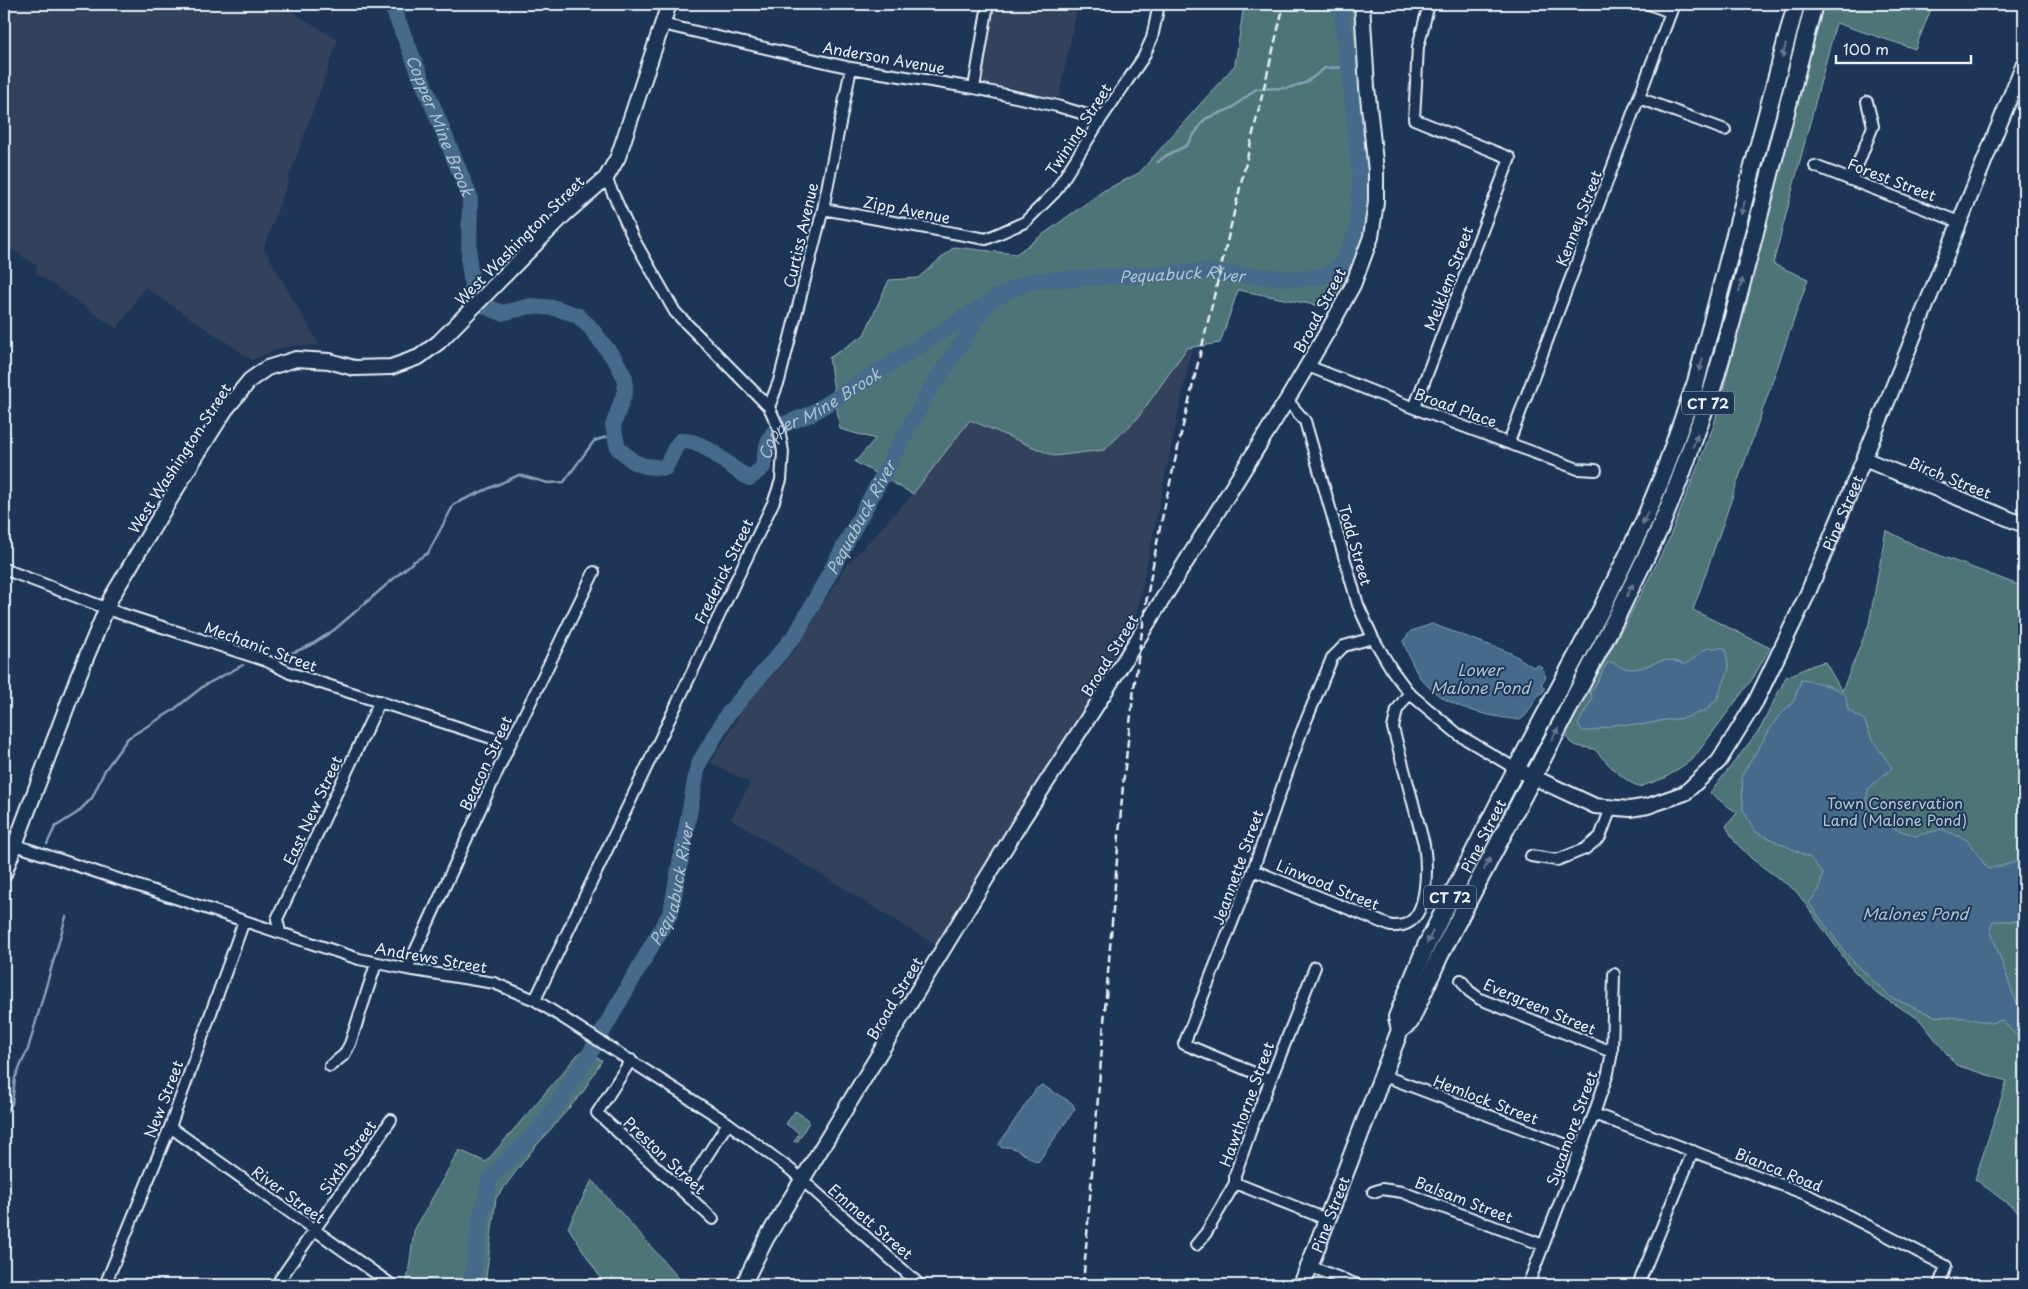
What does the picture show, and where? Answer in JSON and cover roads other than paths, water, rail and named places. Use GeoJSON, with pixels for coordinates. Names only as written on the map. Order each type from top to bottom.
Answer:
{"type":"FeatureCollection","features":[{"type":"Feature","properties":{"kind":"highway","name":"CT 72"},"geometry":{"type":"LineString","coordinates":[[1516,769],[1623,566],[1648,512],[1681,428],[1714,318],[1796,4]]}},
{"type":"Feature","properties":{"kind":"highway","name":"CT 72"},"geometry":{"type":"LineString","coordinates":[[1532,777],[1638,575],[1660,528],[1698,434],[1732,321],[1814,4]]}},
{"type":"Feature","properties":{"kind":"highway","name":"Pine Street"},"geometry":{"type":"LineString","coordinates":[[1400,1030],[1397,1017],[1414,972],[1440,916],[1516,769]]}},
{"type":"Feature","properties":{"kind":"highway","name":"Pine Street"},"geometry":{"type":"LineString","coordinates":[[1302,1285],[1400,1030],[1410,1022],[1440,955],[1532,777]]}},
{"type":"Feature","properties":{"kind":"main road","name":"West Washington Street"},"geometry":{"type":"LineString","coordinates":[[4,874],[106,608],[193,460],[226,409],[250,380],[267,368],[296,359],[329,361],[354,368],[391,367],[419,357],[440,342],[565,214],[606,178],[618,157],[669,4]]}},
{"type":"Feature","properties":{"kind":"main road","name":"Broad Street"},"geometry":{"type":"LineString","coordinates":[[743,1285],[766,1239],[1022,820],[1288,400],[1353,285],[1371,237],[1376,202],[1376,171],[1367,87],[1362,4]]}},
{"type":"Feature","properties":{"kind":"main road","name":"Pine Street"},"geometry":{"type":"LineString","coordinates":[[1516,769],[1595,806],[1630,809],[1648,806],[1685,793],[1719,761],[1756,701],[1794,625],[1864,459],[2024,63]]}},
{"type":"Feature","properties":{"kind":"main road","name":"Birch Street"},"geometry":{"type":"LineString","coordinates":[[1864,459],[2024,525]]}},
{"type":"Feature","properties":{"kind":"street"},"geometry":{"type":"LineString","coordinates":[[974,88],[988,4]]}},
{"type":"Feature","properties":{"kind":"street","name":"Twining Street"},"geometry":{"type":"LineString","coordinates":[[986,240],[1024,222],[1055,192],[1148,48],[1159,4]]}},
{"type":"Feature","properties":{"kind":"street","name":"Meiklem Street"},"geometry":{"type":"LineString","coordinates":[[1414,408],[1510,158],[1414,119],[1418,47],[1430,4]]}},
{"type":"Feature","properties":{"kind":"street"},"geometry":{"type":"LineString","coordinates":[[1649,4],[1672,8]]}},
{"type":"Feature","properties":{"kind":"street","name":"Kenney Street"},"geometry":{"type":"LineString","coordinates":[[1510,442],[1672,8]]}},
{"type":"Feature","properties":{"kind":"street","name":"Anderson Avenue"},"geometry":{"type":"LineString","coordinates":[[662,24],[851,68],[974,88],[1058,106],[1101,119]]}},
{"type":"Feature","properties":{"kind":"street","name":"Curtiss Avenue"},"geometry":{"type":"LineString","coordinates":[[769,407],[780,381],[823,209],[828,175],[851,68]]}},
{"type":"Feature","properties":{"kind":"street"},"geometry":{"type":"LineString","coordinates":[[1639,98],[1725,130]]}},
{"type":"Feature","properties":{"kind":"street"},"geometry":{"type":"LineString","coordinates":[[1852,179],[1873,126],[1867,102]]}},
{"type":"Feature","properties":{"kind":"street","name":"Forest Street"},"geometry":{"type":"LineString","coordinates":[[1815,166],[1959,222]]}},
{"type":"Feature","properties":{"kind":"street","name":"Frederick Street"},"geometry":{"type":"LineString","coordinates":[[534,1000],[774,501],[781,480],[783,464],[782,438],[769,407],[675,312],[633,238],[606,178]]}},
{"type":"Feature","properties":{"kind":"street","name":"Zipp Avenue"},"geometry":{"type":"LineString","coordinates":[[823,209],[986,240]]}},
{"type":"Feature","properties":{"kind":"street","name":"Broad Place"},"geometry":{"type":"LineString","coordinates":[[1308,366],[1578,469],[1596,470]]}},
{"type":"Feature","properties":{"kind":"street","name":"Todd Street"},"geometry":{"type":"LineString","coordinates":[[1288,400],[1305,421],[1352,588],[1372,638],[1409,693],[1459,735],[1516,769]]}},
{"type":"Feature","properties":{"kind":"street","name":"Mechanic Street"},"geometry":{"type":"LineString","coordinates":[[4,569],[106,608],[267,661],[290,673],[510,744]]}},
{"type":"Feature","properties":{"kind":"street","name":"Beacon Street"},"geometry":{"type":"LineString","coordinates":[[407,969],[510,744],[594,572]]}},
{"type":"Feature","properties":{"kind":"street","name":"Jeannette Street"},"geometry":{"type":"LineString","coordinates":[[1269,1079],[1184,1044],[1253,870],[1301,733],[1332,658],[1344,646],[1372,638]]}},
{"type":"Feature","properties":{"kind":"street","name":"Linwood Street"},"geometry":{"type":"LineString","coordinates":[[1253,870],[1391,926],[1404,925],[1414,918],[1422,902],[1427,874],[1424,844],[1393,728],[1397,710],[1409,693]]}},
{"type":"Feature","properties":{"kind":"street","name":"East New Street"},"geometry":{"type":"LineString","coordinates":[[280,932],[277,919],[380,702]]}},
{"type":"Feature","properties":{"kind":"street"},"geometry":{"type":"LineString","coordinates":[[1531,856],[1557,860],[1585,849],[1600,837],[1611,808]]}},
{"type":"Feature","properties":{"kind":"street","name":"Andrews Street"},"geometry":{"type":"LineString","coordinates":[[15,845],[376,964],[494,983],[534,1000],[728,1123],[802,1180]]}},
{"type":"Feature","properties":{"kind":"street","name":"New Street"},"geometry":{"type":"LineString","coordinates":[[105,1285],[170,1127],[244,921]]}},
{"type":"Feature","properties":{"kind":"street"},"geometry":{"type":"LineString","coordinates":[[330,1066],[344,1055],[350,1044],[376,964]]}},
{"type":"Feature","properties":{"kind":"street","name":"Hawthorne Street"},"geometry":{"type":"LineString","coordinates":[[1196,1246],[1206,1233],[1235,1183],[1235,1175],[1269,1079],[1315,967]]}},
{"type":"Feature","properties":{"kind":"street","name":"Sycamore Street"},"geometry":{"type":"LineString","coordinates":[[1528,1285],[1594,1114],[1608,1072],[1612,1052],[1614,974]]}},
{"type":"Feature","properties":{"kind":"street","name":"Evergreen Street"},"geometry":{"type":"LineString","coordinates":[[1461,980],[1469,991],[1480,999],[1612,1052]]}},
{"type":"Feature","properties":{"kind":"street","name":"Preston Street"},"geometry":{"type":"LineString","coordinates":[[631,1060],[597,1113],[713,1219]]}},
{"type":"Feature","properties":{"kind":"street","name":"Hemlock Street"},"geometry":{"type":"LineString","coordinates":[[1382,1075],[1580,1150]]}},
{"type":"Feature","properties":{"kind":"street","name":"Bianca Road"},"geometry":{"type":"LineString","coordinates":[[1594,1114],[1808,1195],[1946,1266],[1939,1285]]}},
{"type":"Feature","properties":{"kind":"street","name":"Sixth Street"},"geometry":{"type":"LineString","coordinates":[[276,1285],[391,1120]]}},
{"type":"Feature","properties":{"kind":"street"},"geometry":{"type":"LineString","coordinates":[[684,1191],[728,1123]]}},
{"type":"Feature","properties":{"kind":"street","name":"River Street"},"geometry":{"type":"LineString","coordinates":[[170,1127],[392,1285]]}},
{"type":"Feature","properties":{"kind":"street"},"geometry":{"type":"LineString","coordinates":[[1638,1285],[1693,1151]]}},
{"type":"Feature","properties":{"kind":"street","name":"Emmett Street"},"geometry":{"type":"LineString","coordinates":[[802,1180],[836,1208],[920,1285]]}},
{"type":"Feature","properties":{"kind":"street"},"geometry":{"type":"LineString","coordinates":[[1235,1183],[1326,1219]]}},
{"type":"Feature","properties":{"kind":"street","name":"Balsam Street"},"geometry":{"type":"LineString","coordinates":[[1374,1192],[1382,1189],[1402,1192],[1543,1245]]}},
{"type":"Feature","properties":{"kind":"street"},"geometry":{"type":"LineString","coordinates":[[1309,1266],[1358,1285]]}},
{"type":"Feature","properties":{"kind":"water","name":"Lower Malone Pond"},"geometry":{"type":"Polygon","coordinates":[[[1432,624],[1511,653],[1533,667],[1539,665],[1544,670],[1546,677],[1541,684],[1544,687],[1544,691],[1524,717],[1520,720],[1493,716],[1465,708],[1451,702],[1428,687],[1419,676],[1403,641],[1411,631],[1432,624]]]}},
{"type":"Feature","properties":{"kind":"water"},"geometry":{"type":"Polygon","coordinates":[[[1707,648],[1725,648],[1729,669],[1717,699],[1706,710],[1685,718],[1641,725],[1618,724],[1592,731],[1583,731],[1578,724],[1592,699],[1590,692],[1607,663],[1612,662],[1632,669],[1665,660],[1685,665],[1707,648]]]}},
{"type":"Feature","properties":{"kind":"water","name":"Malones Pond"},"geometry":{"type":"Polygon","coordinates":[[[1801,680],[1826,685],[1843,693],[1846,697],[1848,710],[1864,720],[1872,739],[1892,768],[1868,789],[1866,801],[1871,815],[1882,824],[1915,836],[1942,829],[1967,840],[1988,869],[2024,860],[2024,921],[1993,921],[1990,929],[2013,994],[2024,1018],[2024,1037],[2015,1034],[2002,1020],[1991,1023],[1966,1018],[1934,1016],[1890,997],[1847,955],[1809,903],[1819,890],[1823,873],[1809,857],[1754,831],[1743,809],[1742,775],[1777,718],[1794,701],[1801,680]]]}},
{"type":"Feature","properties":{"kind":"water"},"geometry":{"type":"Polygon","coordinates":[[[1042,1085],[1072,1103],[1075,1109],[1038,1162],[1012,1148],[1002,1148],[999,1144],[1036,1089],[1042,1085]]]}},
{"type":"Feature","properties":{"kind":"waterway","name":"Copper Mine Brook"},"geometry":{"type":"LineString","coordinates":[[391,4],[470,197],[469,263],[473,293],[487,307],[502,313],[531,306],[555,308],[577,315],[589,326],[616,361],[625,378],[625,391],[613,426],[618,448],[634,462],[645,466],[665,468],[680,441],[690,442],[708,449],[750,478],[763,467],[768,444],[776,430],[789,422],[811,414],[982,306]]}},
{"type":"Feature","properties":{"kind":"waterway","name":"Pequabuck River"},"geometry":{"type":"LineString","coordinates":[[471,1285],[480,1222],[490,1178],[542,1126],[589,1055],[671,912],[698,765],[727,715],[797,633],[926,396],[989,301],[1030,281],[1211,271],[1226,274],[1302,279],[1323,276],[1340,267],[1357,231],[1360,179],[1350,74],[1340,4]]}},
{"type":"Feature","properties":{"kind":"waterway"},"geometry":{"type":"LineString","coordinates":[[1158,162],[1167,155],[1186,146],[1205,119],[1232,108],[1256,89],[1288,88],[1305,83],[1325,68],[1348,67]]}},
{"type":"Feature","properties":{"kind":"waterway"},"geometry":{"type":"LineString","coordinates":[[287,655],[311,645],[334,630],[413,562],[428,553],[454,504],[519,475],[548,483],[564,482],[594,441],[615,434]]}},
{"type":"Feature","properties":{"kind":"waterway"},"geometry":{"type":"LineString","coordinates":[[47,844],[55,827],[77,813],[92,798],[105,770],[128,738],[172,711],[205,685],[243,665]]}},
{"type":"Feature","properties":{"kind":"waterway"},"geometry":{"type":"LineString","coordinates":[[4,1115],[12,1104],[15,1078],[28,1049],[66,917]]}},
{"type":"Feature","properties":{"kind":"railway"},"geometry":{"type":"LineString","coordinates":[[1083,1285],[1123,785],[1146,603],[1159,532],[1181,434],[1284,4]]}},
{"type":"Feature","properties":{"kind":"park label","name":"Town Conservation Land (Malone Pond)"},"geometry":{"type":"Point","coordinates":[1895,810]}}]}
